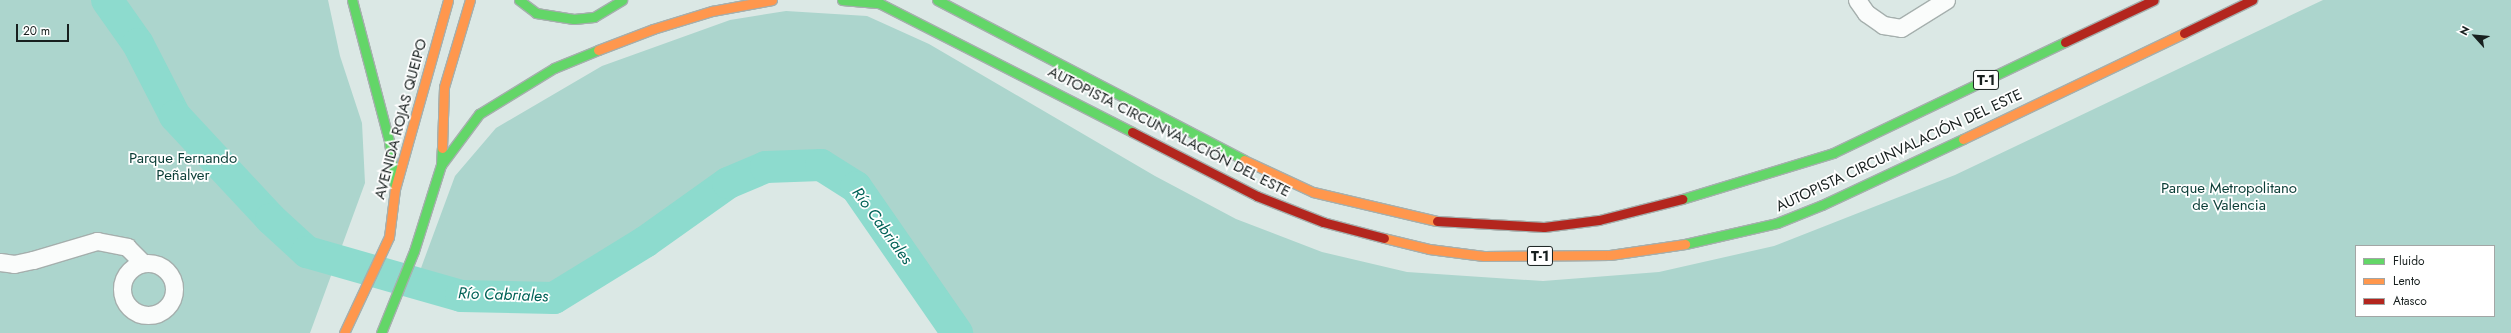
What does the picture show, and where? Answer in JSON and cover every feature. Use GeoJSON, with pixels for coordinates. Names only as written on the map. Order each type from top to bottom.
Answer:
{"type":"FeatureCollection","features":[{"type":"Feature","properties":{"kind":"main road"},"geometry":{"type":"LineString","coordinates":[[352,0],[390,141],[394,189]]}},
{"type":"Feature","properties":{"kind":"main road","name":"AVENIDA ROJAS QUEIPO"},"geometry":{"type":"LineString","coordinates":[[344,333],[352,320],[389,237],[394,189],[448,0]]}},
{"type":"Feature","properties":{"kind":"main road"},"geometry":{"type":"LineString","coordinates":[[382,331],[414,251],[441,165],[444,87],[470,0]]}},
{"type":"Feature","properties":{"kind":"main road"},"geometry":{"type":"LineString","coordinates":[[520,0],[536,13],[555,18],[574,19],[594,17],[619,4],[622,0]]}},
{"type":"Feature","properties":{"kind":"main road"},"geometry":{"type":"LineString","coordinates":[[441,165],[479,114],[513,91],[554,68],[653,29],[712,11],[772,0]]}},
{"type":"Feature","properties":{"kind":"main road"},"geometry":{"type":"LineString","coordinates":[[842,0],[876,2]]}},
{"type":"Feature","properties":{"kind":"main road","name":"AUTOPISTA CIRCUNVALACIÓN DEL ESTE"},"geometry":{"type":"LineString","coordinates":[[937,0],[1180,129],[1313,192],[1436,221],[1544,227],[1599,220],[1663,205],[1833,153],[2154,0]]}},
{"type":"Feature","properties":{"kind":"main road","name":"AUTOPISTA CIRCUNVALACIÓN DEL ESTE"},"geometry":{"type":"LineString","coordinates":[[876,2],[1257,196],[1323,222],[1429,249],[1484,256],[1549,256],[1610,255],[1670,247],[1726,236],[1777,223],[1822,206],[2252,0]]}},
{"type":"Feature","properties":{"kind":"street"},"geometry":{"type":"LineString","coordinates":[[1858,0],[1866,13],[1883,25],[1901,28],[1946,0]]}},
{"type":"Feature","properties":{"kind":"street"},"geometry":{"type":"LineString","coordinates":[[0,262],[14,264],[33,260],[97,241],[127,247],[143,263]]}},
{"type":"Feature","properties":{"kind":"green space","name":"Parque Fernando Peñalver"},"geometry":{"type":"Polygon","coordinates":[[[0,0],[328,0],[340,56],[362,123],[365,183],[310,333],[0,333],[0,0]]]}},
{"type":"Feature","properties":{"kind":"green space","name":"Parque Metropolitano de Valencia"},"geometry":{"type":"Polygon","coordinates":[[[2323,0],[2511,0],[2511,333],[957,333],[872,203],[841,175],[781,158],[716,177],[544,302],[441,294],[414,287],[455,176],[496,128],[602,66],[730,20],[786,11],[867,16],[929,44],[1155,176],[1236,219],[1322,252],[1407,272],[1543,281],[1659,272],[1774,246],[1955,175],[2323,0]]]}},
{"type":"Feature","properties":{"kind":"waterway","name":"Río Cabriales"},"geometry":{"type":"LineString","coordinates":[[107,0],[138,44],[175,116],[271,219],[307,252],[461,296],[554,298],[645,242],[728,183],[766,167],[821,165],[856,187],[957,333]]}},
{"type":"Feature","properties":{"kind":"traffic: fast"},"geometry":{"type":"LineString","coordinates":[[352,0],[389,141],[395,189]]}},
{"type":"Feature","properties":{"kind":"traffic: fast"},"geometry":{"type":"LineString","coordinates":[[519,0],[536,13],[574,19],[594,17],[622,0]]}},
{"type":"Feature","properties":{"kind":"traffic: fast"},"geometry":{"type":"LineString","coordinates":[[842,0],[880,3]]}},
{"type":"Feature","properties":{"kind":"traffic: fast"},"geometry":{"type":"LineString","coordinates":[[873,0],[1132,132]]}},
{"type":"Feature","properties":{"kind":"traffic: fast"},"geometry":{"type":"LineString","coordinates":[[937,0],[1244,160]]}},
{"type":"Feature","properties":{"kind":"traffic: fast"},"geometry":{"type":"LineString","coordinates":[[1682,199],[1833,153],[2065,42]]}},
{"type":"Feature","properties":{"kind":"traffic: fast"},"geometry":{"type":"LineString","coordinates":[[441,165],[479,114],[554,68],[598,50]]}},
{"type":"Feature","properties":{"kind":"traffic: fast"},"geometry":{"type":"LineString","coordinates":[[1685,244],[1777,223],[1822,205],[1963,139]]}},
{"type":"Feature","properties":{"kind":"traffic: fast"},"geometry":{"type":"LineString","coordinates":[[381,333],[414,251],[441,165],[442,148]]}},
{"type":"Feature","properties":{"kind":"traffic: slow"},"geometry":{"type":"LineString","coordinates":[[344,333],[389,237],[395,189],[448,0]]}},
{"type":"Feature","properties":{"kind":"traffic: slow"},"geometry":{"type":"LineString","coordinates":[[442,148],[444,87],[470,0]]}},
{"type":"Feature","properties":{"kind":"traffic: slow"},"geometry":{"type":"LineString","coordinates":[[598,50],[653,29],[712,11],[772,0]]}},
{"type":"Feature","properties":{"kind":"traffic: slow"},"geometry":{"type":"LineString","coordinates":[[1963,139],[2184,33]]}},
{"type":"Feature","properties":{"kind":"traffic: slow"},"geometry":{"type":"LineString","coordinates":[[1244,160],[1313,192],[1437,221]]}},
{"type":"Feature","properties":{"kind":"traffic: slow"},"geometry":{"type":"LineString","coordinates":[[1384,238],[1429,249],[1484,256],[1610,255],[1685,244]]}},
{"type":"Feature","properties":{"kind":"traffic: jam"},"geometry":{"type":"LineString","coordinates":[[2065,42],[2154,0]]}},
{"type":"Feature","properties":{"kind":"traffic: jam"},"geometry":{"type":"LineString","coordinates":[[2184,33],[2252,0]]}},
{"type":"Feature","properties":{"kind":"traffic: jam"},"geometry":{"type":"LineString","coordinates":[[1132,132],[1257,196],[1323,222],[1384,238]]}},
{"type":"Feature","properties":{"kind":"traffic: jam"},"geometry":{"type":"LineString","coordinates":[[1437,221],[1544,227],[1599,220],[1682,199]]}}]}
